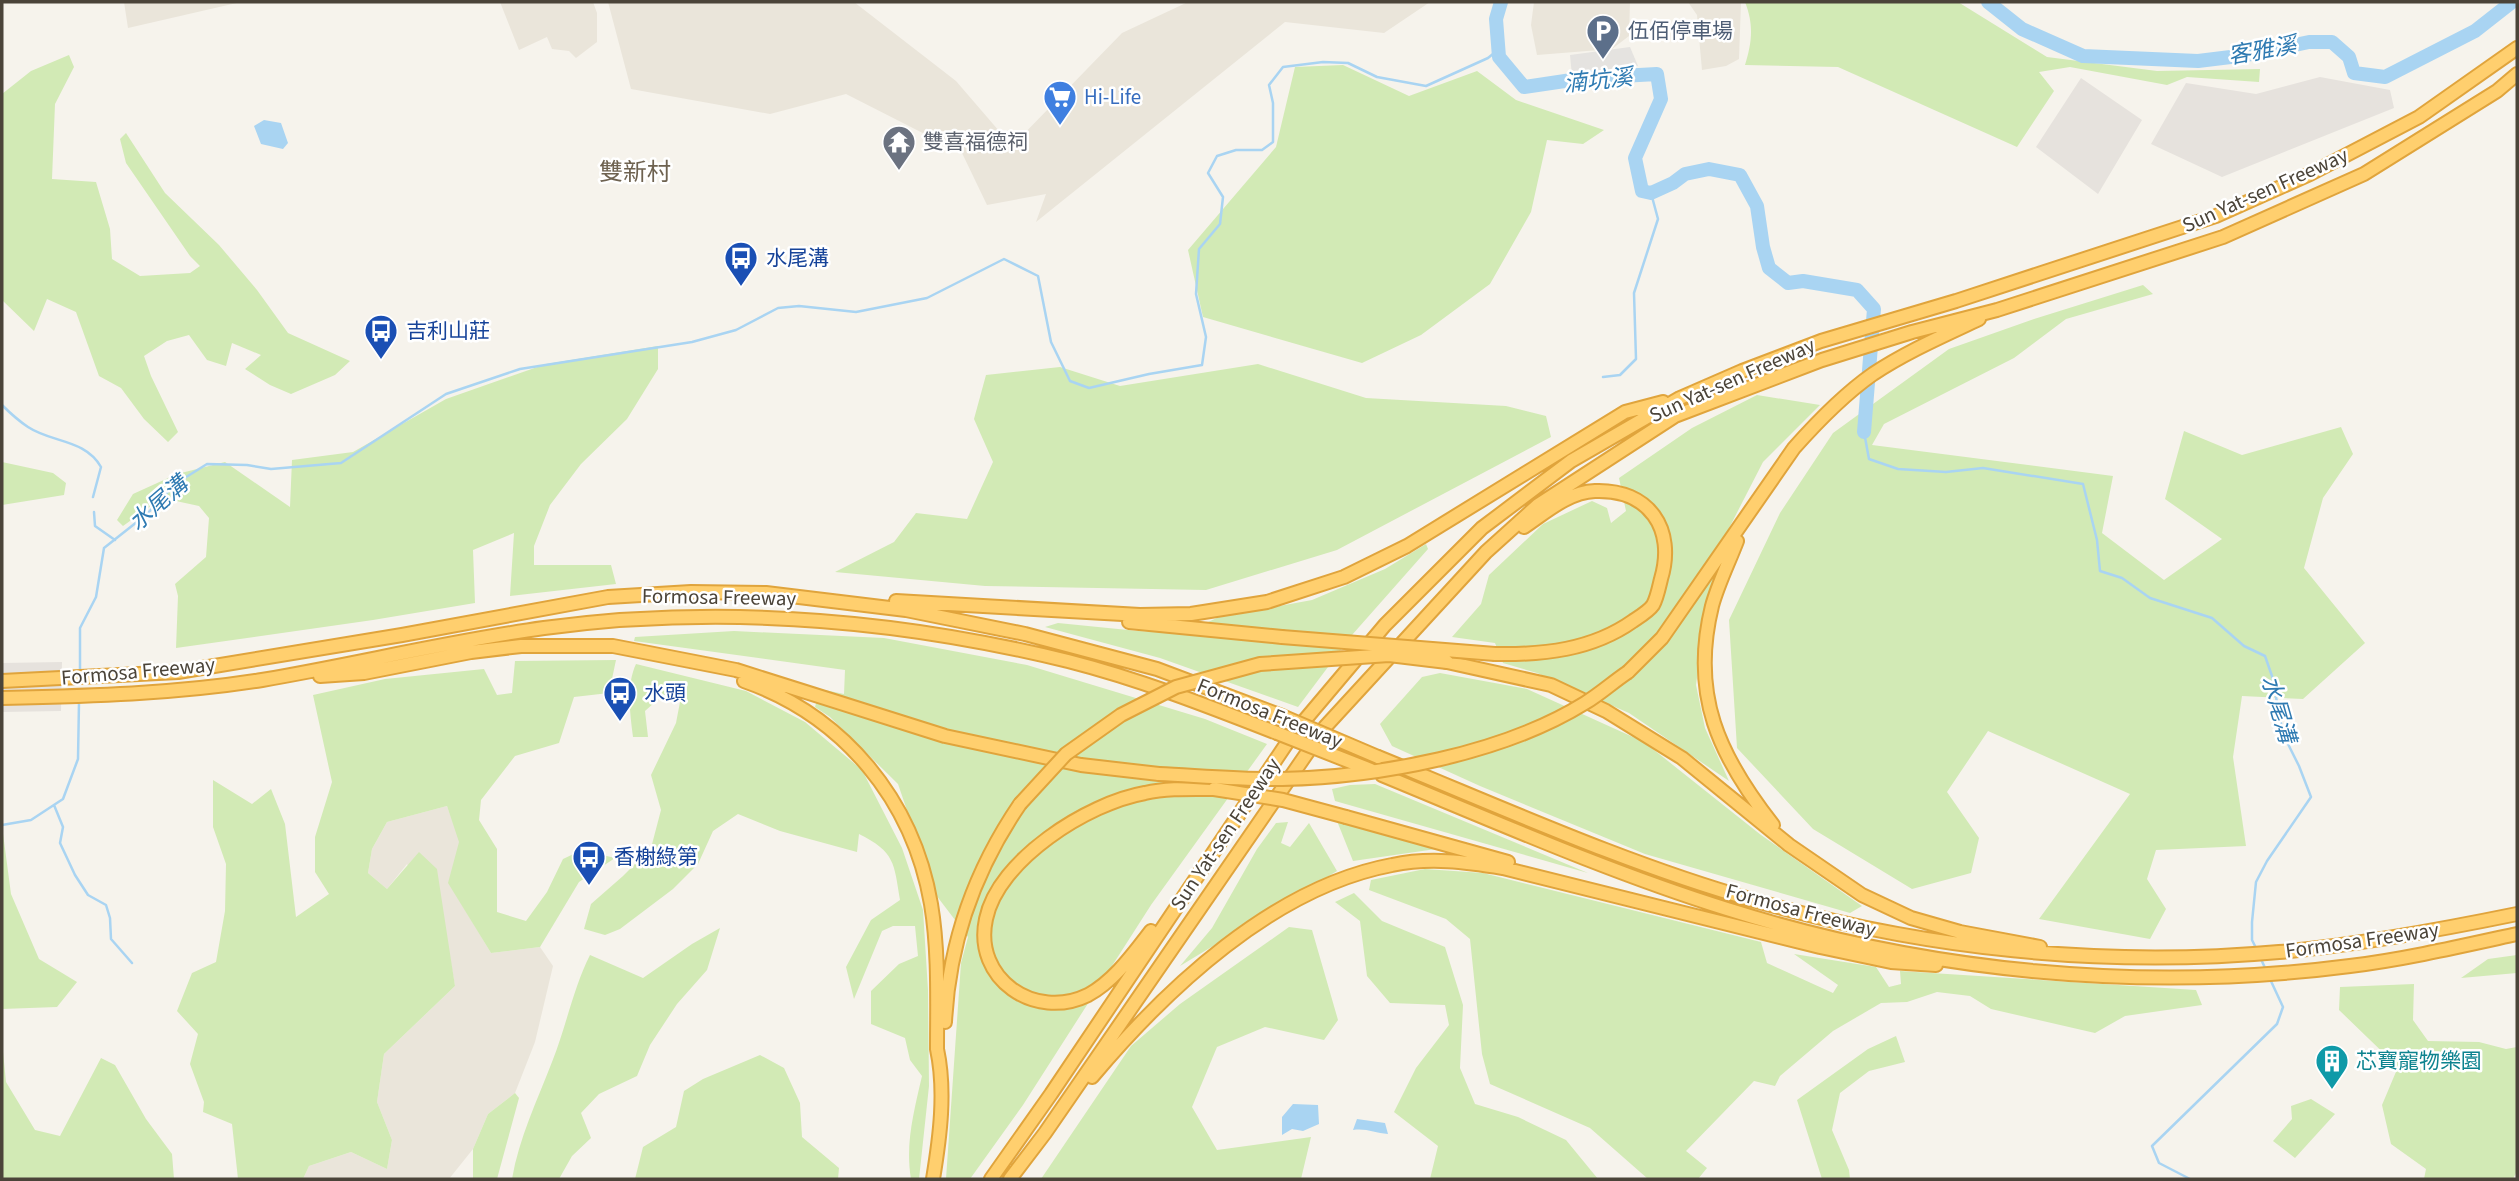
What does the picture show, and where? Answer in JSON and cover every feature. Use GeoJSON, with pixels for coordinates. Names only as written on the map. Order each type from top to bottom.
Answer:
{"type":"FeatureCollection","features":[{"type":"Feature","properties":{"kind":"highway","name":"Sun Yat-sen Freeway"},"geometry":{"type":"LineString","coordinates":[[991,1179],[1293,734],[1385,625],[1482,528],[1571,461],[1680,398],[1742,371],[1821,341],[1956,301],[2228,211],[2311,174],[2420,117],[2517,48]]}},
{"type":"Feature","properties":{"kind":"highway","name":"Sun Yat-sen Freeway"},"geometry":{"type":"LineString","coordinates":[[1010,1179],[1045,1133],[1325,727],[1486,552],[1538,505],[1675,416],[1822,360],[1945,322],[1997,310],[2223,237],[2364,174],[2497,91],[2517,74]]}},
{"type":"Feature","properties":{"kind":"highway"},"geometry":{"type":"LineString","coordinates":[[260,680],[364,673],[471,652],[521,646],[613,646],[737,670],[945,736],[1081,765],[1159,774],[1282,779],[1355,773],[1423,763],[1475,750],[1531,730],[1584,704],[1628,672],[1662,638],[1794,448],[1818,421],[1863,382],[1905,355],[1997,310]]}},
{"type":"Feature","properties":{"kind":"highway"},"geometry":{"type":"LineString","coordinates":[[766,593],[1140,615],[1191,614],[1267,602],[1344,577],[1407,547],[1625,412],[1680,398]]}},
{"type":"Feature","properties":{"kind":"highway"},"geometry":{"type":"LineString","coordinates":[[1056,611],[1114,620],[1282,637],[1523,655],[1572,648],[1624,627],[1653,605],[1665,567],[1666,542],[1663,529],[1653,512],[1637,501],[1617,493],[1592,491],[1558,503],[1486,552]]}},
{"type":"Feature","properties":{"kind":"highway"},"geometry":{"type":"LineString","coordinates":[[1749,512],[1712,606],[1704,670],[1706,692],[1727,758],[1752,798],[1789,845]]}},
{"type":"Feature","properties":{"kind":"highway","name":"Formosa Freeway"},"geometry":{"type":"LineString","coordinates":[[2,681],[178,672],[608,597],[691,592],[766,593],[906,610],[1025,634],[1157,669],[1282,716],[1641,862],[1752,900],[1860,927],[1952,944],[2064,954],[2162,958],[2278,953],[2346,945],[2517,914]]}},
{"type":"Feature","properties":{"kind":"highway","name":"Formosa Freeway"},"geometry":{"type":"LineString","coordinates":[[2,698],[178,691],[260,680],[542,628],[666,617],[743,617],[875,625],[931,632],[1054,658],[1149,685],[1277,733],[1628,876],[1729,910],[1839,940],[1934,958],[2038,972],[2163,977],[2258,975],[2348,967],[2421,956],[2517,934]]}},
{"type":"Feature","properties":{"kind":"highway"},"geometry":{"type":"LineString","coordinates":[[940,1064],[944,1049],[948,981],[961,921],[997,838],[1020,804],[1066,754],[1121,715],[1176,687],[1260,664],[1389,655],[1447,662],[1551,685],[1606,711],[1682,758],[1789,845],[1862,895],[1911,918],[1960,932],[2026,942],[2064,954]]}},
{"type":"Feature","properties":{"kind":"highway"},"geometry":{"type":"LineString","coordinates":[[722,669],[736,678],[768,689],[826,724],[847,742],[865,762],[895,805],[918,853],[931,904],[935,938],[937,1049],[940,1064],[939,1144],[933,1179]]}},
{"type":"Feature","properties":{"kind":"highway"},"geometry":{"type":"LineString","coordinates":[[1189,888],[1119,971],[1101,986],[1071,1001],[1038,1003],[1012,990],[996,972],[986,951],[984,935],[993,895],[1013,868],[1056,832],[1114,802],[1144,793],[1214,789],[1283,800],[1514,864],[1614,895]]}},
{"type":"Feature","properties":{"kind":"highway"},"geometry":{"type":"LineString","coordinates":[[1045,1133],[1125,1037],[1169,991],[1214,955],[1279,911],[1331,884],[1370,870],[1423,861],[1462,861],[1503,868],[1891,962],[2038,972]]}},
{"type":"Feature","properties":{"kind":"shaded area"},"geometry":{"type":"Polygon","coordinates":[[[124,2],[241,2],[128,28],[124,2]]]}},
{"type":"Feature","properties":{"kind":"shaded area"},"geometry":{"type":"Polygon","coordinates":[[[500,2],[593,2],[597,13],[597,42],[576,58],[569,51],[552,49],[547,37],[519,50],[500,2]]]}},
{"type":"Feature","properties":{"kind":"shaded area"},"geometry":{"type":"Polygon","coordinates":[[[608,2],[854,2],[956,81],[1012,146],[1122,33],[1188,2],[1430,2],[1384,33],[1285,22],[1036,222],[1046,194],[987,205],[962,153],[846,94],[770,114],[631,89],[608,2]]]}},
{"type":"Feature","properties":{"kind":"shaded area"},"geometry":{"type":"Polygon","coordinates":[[[1534,2],[1630,2],[1629,36],[1612,49],[1537,55],[1531,25],[1534,2]]]}},
{"type":"Feature","properties":{"kind":"shaded area"},"geometry":{"type":"Polygon","coordinates":[[[1688,2],[1741,2],[1739,59],[1726,66],[1702,70],[1697,15],[1688,2]]]}},
{"type":"Feature","properties":{"kind":"shaded area","name":"伍佰停車場"},"geometry":{"type":"Polygon","coordinates":[[[1630,47],[1638,66],[1572,76],[1570,55],[1630,47]]]}},
{"type":"Feature","properties":{"kind":"shaded area"},"geometry":{"type":"Polygon","coordinates":[[[2320,77],[2390,90],[2394,108],[2222,177],[2151,144],[2186,83],[2256,94],[2320,77]]]}},
{"type":"Feature","properties":{"kind":"shaded area"},"geometry":{"type":"Polygon","coordinates":[[[2081,78],[2142,120],[2098,194],[2036,147],[2081,78]]]}},
{"type":"Feature","properties":{"kind":"shaded area"},"geometry":{"type":"Polygon","coordinates":[[[62,662],[61,711],[2,712],[2,663],[62,662]]]}},
{"type":"Feature","properties":{"kind":"shaded area"},"geometry":{"type":"Polygon","coordinates":[[[447,806],[460,842],[449,883],[491,953],[540,947],[553,966],[535,1042],[515,1093],[488,1114],[473,1149],[449,1179],[303,1179],[309,1166],[351,1152],[387,1169],[392,1140],[377,1102],[384,1054],[455,986],[446,935],[407,864],[387,889],[368,873],[372,849],[387,822],[447,806]]]}},
{"type":"Feature","properties":{"kind":"green space"},"geometry":{"type":"Polygon","coordinates":[[[1745,2],[1958,2],[2047,57],[2157,71],[2260,69],[2259,82],[2187,77],[2167,85],[2070,67],[2039,72],[2054,91],[2017,147],[1838,67],[1745,65],[1751,34],[1745,2]]]}},
{"type":"Feature","properties":{"kind":"green space"},"geometry":{"type":"Polygon","coordinates":[[[69,55],[74,67],[55,104],[52,179],[96,182],[110,229],[112,259],[140,276],[190,273],[200,266],[190,256],[126,163],[120,139],[126,133],[165,193],[219,245],[257,290],[288,333],[350,361],[335,375],[291,394],[270,385],[245,369],[261,355],[232,343],[226,366],[207,360],[189,335],[167,341],[144,356],[178,432],[168,442],[144,419],[121,388],[99,376],[76,312],[47,299],[34,331],[2,300],[2,94],[31,71],[69,55]]]}},
{"type":"Feature","properties":{"kind":"green space"},"geometry":{"type":"Polygon","coordinates":[[[1343,65],[1409,96],[1477,71],[1516,100],[1604,130],[1583,144],[1547,140],[1531,212],[1490,284],[1421,335],[1362,363],[1203,317],[1188,250],[1276,147],[1295,67],[1343,65]]]}},
{"type":"Feature","properties":{"kind":"green space"},"geometry":{"type":"Polygon","coordinates":[[[2143,285],[2153,294],[2066,319],[2014,358],[1884,424],[1872,445],[2113,476],[2102,533],[2164,580],[2222,539],[2165,499],[2184,431],[2242,455],[2341,427],[2353,454],[2323,498],[2304,568],[2365,643],[2303,699],[2242,696],[2233,757],[2246,846],[2156,850],[2147,879],[2166,909],[2150,939],[2039,919],[2130,794],[1988,731],[1947,792],[1979,838],[1971,873],[1912,889],[1813,829],[1737,748],[1729,620],[1780,513],[1833,433],[1949,349],[2143,285]]]}},
{"type":"Feature","properties":{"kind":"green space"},"geometry":{"type":"Polygon","coordinates":[[[658,346],[658,369],[627,419],[581,464],[550,505],[534,546],[534,565],[611,565],[616,584],[510,596],[514,533],[473,550],[475,603],[176,648],[178,596],[175,584],[206,557],[209,518],[199,506],[162,498],[123,526],[117,520],[133,494],[177,474],[225,462],[290,507],[292,460],[353,452],[446,399],[546,364],[658,346]]]}},
{"type":"Feature","properties":{"kind":"green space"},"geometry":{"type":"Polygon","coordinates":[[[1258,364],[1366,398],[1506,406],[1546,416],[1551,437],[1337,550],[1206,590],[985,586],[835,572],[894,542],[916,513],[967,519],[993,462],[974,419],[986,375],[1060,367],[1120,386],[1258,364]]]}},
{"type":"Feature","properties":{"kind":"green space"},"geometry":{"type":"Polygon","coordinates":[[[1757,395],[1820,405],[1763,462],[1725,536],[1706,607],[1696,685],[1705,728],[1729,781],[1629,713],[1537,673],[1503,663],[1495,643],[1452,637],[1481,604],[1489,575],[1543,524],[1592,501],[1607,508],[1611,523],[1626,511],[1619,478],[1692,428],[1757,395]]]}},
{"type":"Feature","properties":{"kind":"green space"},"geometry":{"type":"Polygon","coordinates":[[[2,462],[53,473],[66,483],[64,495],[2,505],[2,462]]]}},
{"type":"Feature","properties":{"kind":"green space"},"geometry":{"type":"Polygon","coordinates":[[[1426,544],[1428,549],[1352,635],[1298,707],[1160,658],[1045,627],[1058,623],[1184,633],[1219,617],[1312,600],[1385,569],[1426,544]]]}},
{"type":"Feature","properties":{"kind":"green space"},"geometry":{"type":"Polygon","coordinates":[[[734,631],[884,638],[1027,665],[1205,719],[1267,744],[1151,905],[1023,1105],[970,1179],[946,1179],[961,963],[968,937],[936,895],[898,784],[830,717],[815,707],[820,689],[844,694],[845,670],[634,641],[635,637],[734,631]]]}},
{"type":"Feature","properties":{"kind":"green space"},"geometry":{"type":"Polygon","coordinates":[[[616,660],[609,693],[574,697],[559,743],[515,756],[481,800],[479,820],[497,849],[497,912],[526,921],[547,892],[563,859],[582,850],[615,858],[579,882],[540,947],[491,953],[448,883],[459,842],[447,806],[387,822],[372,849],[368,873],[387,889],[419,852],[437,869],[455,986],[384,1054],[377,1102],[392,1140],[387,1169],[351,1152],[309,1166],[303,1179],[238,1179],[232,1124],[203,1112],[204,1102],[190,1064],[198,1034],[177,1011],[192,973],[216,962],[225,911],[226,864],[213,827],[213,780],[252,804],[271,789],[285,824],[296,917],[329,894],[315,872],[315,837],[332,782],[313,695],[385,679],[484,669],[497,695],[512,693],[515,661],[616,660]]]}},
{"type":"Feature","properties":{"kind":"green space"},"geometry":{"type":"Polygon","coordinates":[[[636,664],[746,691],[805,722],[862,770],[902,848],[923,910],[928,990],[929,1086],[919,1179],[911,1179],[909,1153],[911,1128],[922,1076],[910,1060],[905,1038],[871,1024],[871,991],[899,964],[918,956],[915,926],[893,926],[882,931],[854,999],[846,967],[871,920],[900,900],[891,860],[871,840],[859,834],[857,852],[780,831],[738,814],[713,831],[698,864],[673,889],[620,929],[605,935],[584,929],[591,904],[651,848],[661,810],[651,775],[676,723],[680,702],[663,695],[645,711],[648,737],[633,737],[630,690],[636,664]]]}},
{"type":"Feature","properties":{"kind":"green space"},"geometry":{"type":"Polygon","coordinates":[[[1440,673],[1527,689],[1644,742],[1761,835],[1862,906],[1850,913],[1645,854],[1480,786],[1392,746],[1380,724],[1422,677],[1440,673]]]}},
{"type":"Feature","properties":{"kind":"green space"},"geometry":{"type":"Polygon","coordinates":[[[1375,784],[1588,873],[1335,801],[1332,789],[1375,784]]]}},
{"type":"Feature","properties":{"kind":"green space"},"geometry":{"type":"Polygon","coordinates":[[[1337,821],[1436,849],[1353,861],[1337,821]]]}},
{"type":"Feature","properties":{"kind":"green space"},"geometry":{"type":"Polygon","coordinates":[[[1288,822],[1281,843],[1290,847],[1309,823],[1337,871],[1180,966],[1212,928],[1257,849],[1276,823],[1288,822]]]}},
{"type":"Feature","properties":{"kind":"green space"},"geometry":{"type":"Polygon","coordinates":[[[2,826],[11,894],[39,959],[77,982],[57,1007],[2,1009],[2,826]]]}},
{"type":"Feature","properties":{"kind":"green space"},"geometry":{"type":"Polygon","coordinates":[[[1425,869],[1483,873],[1761,942],[1767,963],[1833,993],[1838,985],[1794,954],[1876,967],[1889,987],[1901,984],[1900,971],[2196,990],[2202,1005],[2125,1016],[2095,1033],[1991,1009],[1970,996],[1937,992],[1907,1002],[1881,1003],[1833,1031],[1780,1076],[1775,1086],[1754,1081],[1686,1151],[1707,1168],[1698,1179],[1648,1179],[1590,1128],[1490,1084],[1482,1054],[1470,939],[1446,919],[1369,890],[1371,880],[1425,869]]]}},
{"type":"Feature","properties":{"kind":"green space"},"geometry":{"type":"Polygon","coordinates":[[[1354,893],[1382,921],[1445,947],[1463,1005],[1460,1068],[1475,1104],[1518,1117],[1566,1140],[1598,1179],[1430,1179],[1438,1146],[1394,1112],[1416,1068],[1449,1025],[1445,1005],[1390,1003],[1367,976],[1360,921],[1335,902],[1354,893]]]}},
{"type":"Feature","properties":{"kind":"green space"},"geometry":{"type":"Polygon","coordinates":[[[1289,927],[1312,930],[1338,1020],[1324,1040],[1265,1027],[1217,1047],[1192,1107],[1217,1150],[1311,1137],[1301,1179],[1041,1179],[1131,1046],[1180,1004],[1289,927]]]}},
{"type":"Feature","properties":{"kind":"green space"},"geometry":{"type":"Polygon","coordinates":[[[720,928],[707,970],[677,1004],[650,1045],[637,1076],[599,1094],[581,1113],[591,1138],[572,1156],[559,1179],[512,1179],[524,1134],[590,955],[643,978],[720,928]]]}},
{"type":"Feature","properties":{"kind":"green space"},"geometry":{"type":"Polygon","coordinates":[[[2517,955],[2517,973],[2461,978],[2488,959],[2517,955]]]}},
{"type":"Feature","properties":{"kind":"green space"},"geometry":{"type":"Polygon","coordinates":[[[2414,984],[2413,1020],[2428,1041],[2479,1042],[2506,1049],[2517,1047],[2517,1171],[2513,1179],[2424,1179],[2426,1169],[2391,1144],[2382,1105],[2398,1067],[2339,1010],[2340,987],[2414,984]]]}},
{"type":"Feature","properties":{"kind":"green space"},"geometry":{"type":"Polygon","coordinates":[[[1896,1036],[1905,1062],[1869,1071],[1840,1093],[1832,1130],[1849,1170],[1850,1179],[1822,1179],[1797,1100],[1868,1049],[1896,1036]]]}},
{"type":"Feature","properties":{"kind":"green space"},"geometry":{"type":"Polygon","coordinates":[[[2,1042],[6,1082],[35,1130],[60,1136],[101,1058],[115,1065],[146,1119],[172,1154],[174,1179],[2,1179],[2,1042]]]}},
{"type":"Feature","properties":{"kind":"green space"},"geometry":{"type":"Polygon","coordinates":[[[760,1055],[784,1068],[800,1103],[802,1137],[839,1168],[838,1179],[635,1179],[643,1147],[676,1127],[684,1091],[703,1079],[760,1055]]]}},
{"type":"Feature","properties":{"kind":"green space"},"geometry":{"type":"Polygon","coordinates":[[[515,1093],[519,1098],[497,1179],[473,1179],[473,1149],[488,1114],[515,1093]]]}},
{"type":"Feature","properties":{"kind":"green space"},"geometry":{"type":"Polygon","coordinates":[[[2311,1099],[2335,1114],[2295,1158],[2273,1141],[2292,1119],[2291,1106],[2311,1099]]]}},
{"type":"Feature","properties":{"kind":"water"},"geometry":{"type":"Polygon","coordinates":[[[264,120],[281,123],[288,143],[283,149],[261,144],[254,126],[264,120]]]}},
{"type":"Feature","properties":{"kind":"water"},"geometry":{"type":"Polygon","coordinates":[[[1293,1104],[1318,1105],[1319,1124],[1303,1131],[1292,1129],[1282,1135],[1282,1117],[1293,1104]]]}},
{"type":"Feature","properties":{"kind":"water"},"geometry":{"type":"Polygon","coordinates":[[[1357,1119],[1385,1123],[1388,1134],[1353,1130],[1357,1119]]]}},
{"type":"Feature","properties":{"kind":"waterway","name":"湳坑溪"},"geometry":{"type":"LineString","coordinates":[[1501,2],[1496,19],[1499,57],[1524,87],[1585,78],[1657,74],[1661,99],[1635,158],[1642,191],[1651,193],[1685,174],[1709,169],[1740,175],[1757,206],[1769,268],[1788,283],[1803,281],[1857,290],[1874,309],[1864,432]]}},
{"type":"Feature","properties":{"kind":"waterway","name":"客雅溪"},"geometry":{"type":"LineString","coordinates":[[1988,2],[2022,29],[2083,56],[2198,61],[2247,55],[2309,42],[2332,42],[2349,57],[2354,73],[2385,77],[2475,31],[2512,2]]}},
{"type":"Feature","properties":{"kind":"waterway","name":"水尾溝"},"geometry":{"type":"LineString","coordinates":[[80,674],[80,628],[96,597],[104,548],[147,514],[175,484],[207,464],[247,465],[271,469],[341,463],[446,394],[520,369],[692,342],[736,330],[778,308],[799,306],[856,312],[927,298],[1004,259],[1038,276],[1051,342],[1070,381],[1089,388],[1202,365],[1206,337],[1196,294],[1199,249],[1220,224],[1223,197],[1208,173],[1217,156],[1236,150],[1262,150],[1273,142],[1273,103],[1269,85],[1283,67],[1323,62],[1348,63],[1377,77],[1426,86],[1488,58],[1499,49]]}},
{"type":"Feature","properties":{"kind":"waterway"},"geometry":{"type":"LineString","coordinates":[[1603,377],[1620,375],[1636,359],[1634,293],[1658,219],[1651,193]]}},
{"type":"Feature","properties":{"kind":"waterway"},"geometry":{"type":"LineString","coordinates":[[2,405],[28,427],[77,446],[94,458],[101,467],[93,497]]}},
{"type":"Feature","properties":{"kind":"waterway","name":"水尾溝"},"geometry":{"type":"LineString","coordinates":[[1864,432],[1869,459],[1898,469],[1946,472],[1983,468],[2083,484],[2097,540],[2100,571],[2122,578],[2150,598],[2212,618],[2244,646],[2265,656],[2272,676],[2283,734],[2311,797],[2267,861],[2256,882],[2252,922],[2252,940],[2256,948]]}},
{"type":"Feature","properties":{"kind":"waterway"},"geometry":{"type":"LineString","coordinates":[[94,512],[95,526],[115,540]]}},
{"type":"Feature","properties":{"kind":"waterway","name":"水尾溝"},"geometry":{"type":"LineString","coordinates":[[2,825],[31,820],[63,799],[78,759],[79,702]]}},
{"type":"Feature","properties":{"kind":"waterway"},"geometry":{"type":"LineString","coordinates":[[54,805],[63,827],[60,843],[75,875],[88,895],[106,905],[111,939],[132,963]]}},
{"type":"Feature","properties":{"kind":"waterway","name":"水尾溝"},"geometry":{"type":"LineString","coordinates":[[2260,957],[2266,970]]}},
{"type":"Feature","properties":{"kind":"waterway","name":"水尾溝"},"geometry":{"type":"LineString","coordinates":[[2190,1179],[2159,1163],[2152,1146],[2277,1024],[2283,1007],[2270,979]]}},
{"type":"Feature","properties":{"kind":"place","name":"伍佰停車場"},"geometry":{"type":"Point","coordinates":[1603,61]}},
{"type":"Feature","properties":{"kind":"place","name":"Hi-Life"},"geometry":{"type":"Point","coordinates":[1060,127]}},
{"type":"Feature","properties":{"kind":"place","name":"雙喜福德祠"},"geometry":{"type":"Point","coordinates":[899,172]}},
{"type":"Feature","properties":{"kind":"place","name":"水尾溝"},"geometry":{"type":"Point","coordinates":[741,288]}},
{"type":"Feature","properties":{"kind":"place","name":"吉利山莊"},"geometry":{"type":"Point","coordinates":[381,361]}},
{"type":"Feature","properties":{"kind":"place","name":"水頭"},"geometry":{"type":"Point","coordinates":[620,723]}},
{"type":"Feature","properties":{"kind":"place","name":"香榭綠第"},"geometry":{"type":"Point","coordinates":[589,887]}},
{"type":"Feature","properties":{"kind":"place","name":"芯寶寵物樂園"},"geometry":{"type":"Point","coordinates":[2332,1091]}},
{"type":"Feature","properties":{"kind":"district","name":"雙新村"},"geometry":{"type":"Point","coordinates":[635,172]}}]}
